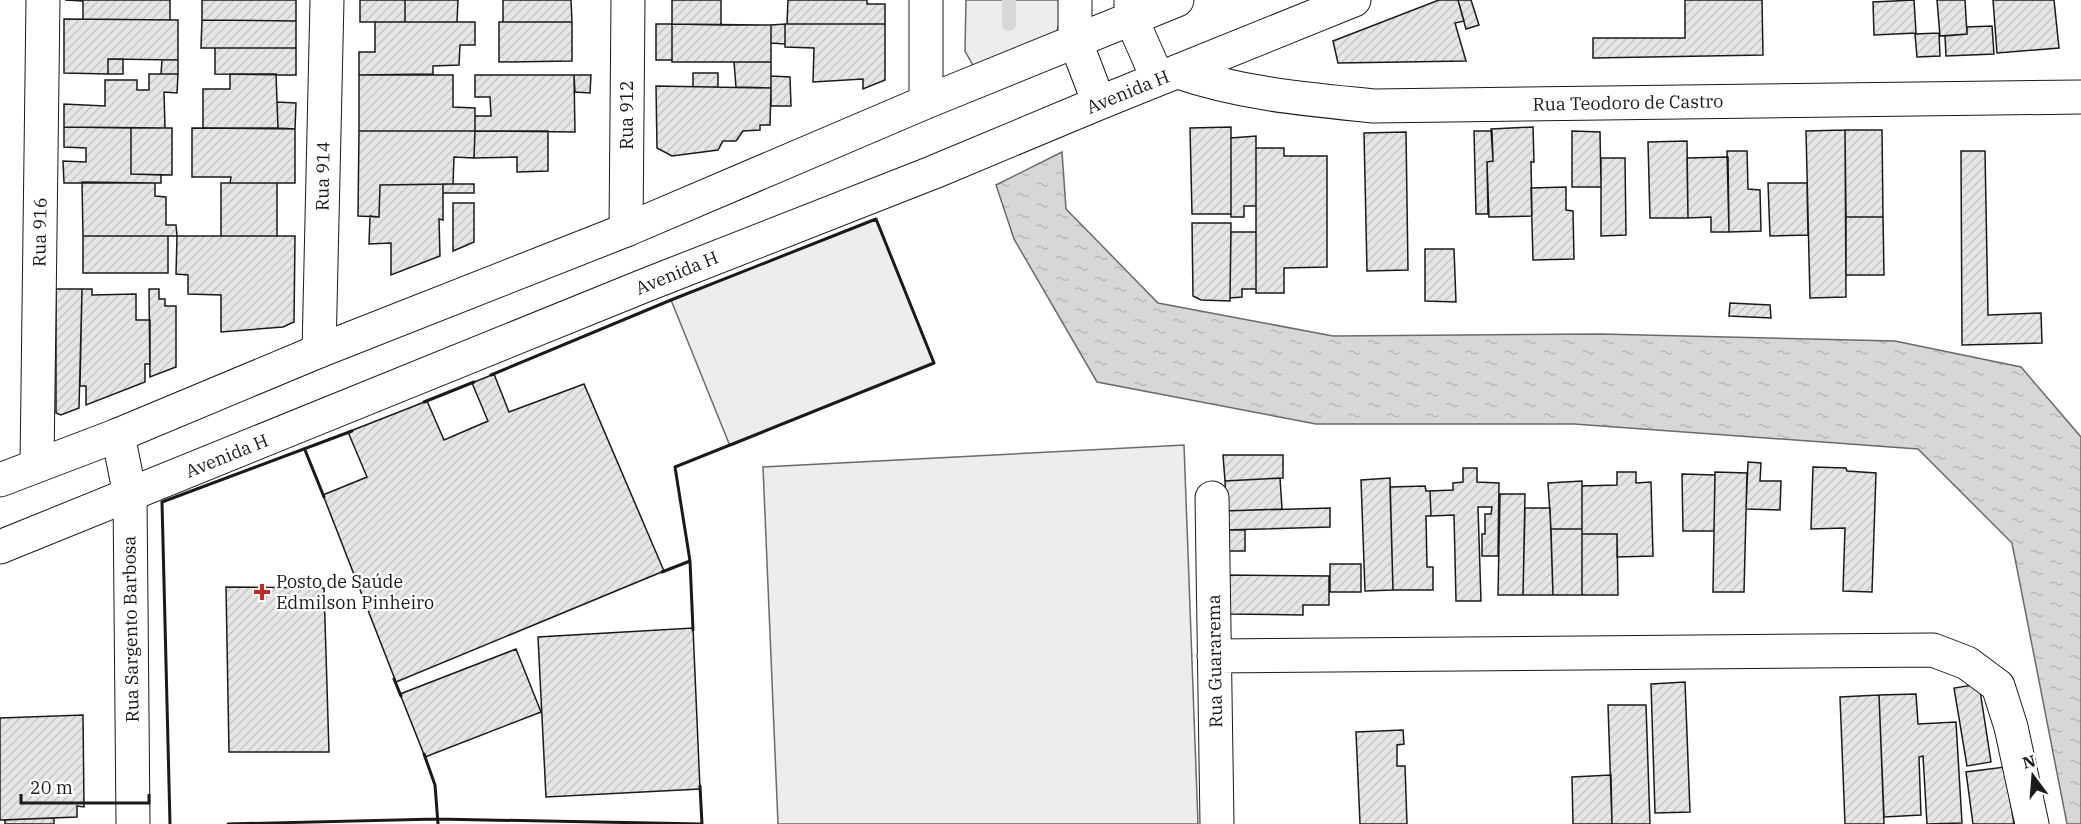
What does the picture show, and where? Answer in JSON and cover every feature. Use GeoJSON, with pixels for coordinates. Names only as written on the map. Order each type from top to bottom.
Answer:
{"type":"FeatureCollection","features":[{"type":"Feature","properties":{"kind":"street","name":"Rua 916"},"geometry":{"type":"LineString","coordinates":[[37,465],[43,0]]}},
{"type":"Feature","properties":{"kind":"street","name":"Rua 914"},"geometry":{"type":"LineString","coordinates":[[319,351],[327,0]]}},
{"type":"Feature","properties":{"kind":"street","name":"Rua 912"},"geometry":{"type":"LineString","coordinates":[[626,230],[627,0]]}},
{"type":"Feature","properties":{"kind":"street"},"geometry":{"type":"LineString","coordinates":[[926,0],[926,102]]}},
{"type":"Feature","properties":{"kind":"street"},"geometry":{"type":"LineString","coordinates":[[1075,0],[1075,40],[1099,103]]}},
{"type":"Feature","properties":{"kind":"street"},"geometry":{"type":"LineString","coordinates":[[0,480],[118,435],[319,351],[626,230],[1075,40],[1131,9],[1177,0]]}},
{"type":"Feature","properties":{"kind":"street","name":"Avenida H"},"geometry":{"type":"LineString","coordinates":[[0,547],[646,285],[934,172],[1354,0]]}},
{"type":"Feature","properties":{"kind":"street"},"geometry":{"type":"LineString","coordinates":[[1131,9],[1168,75]]}},
{"type":"Feature","properties":{"kind":"street","name":"Rua Teodoro de Castro"},"geometry":{"type":"LineString","coordinates":[[1168,75],[1262,94],[1374,106],[2081,97]]}},
{"type":"Feature","properties":{"kind":"street","name":"Rua Sargento Barbosa"},"geometry":{"type":"LineString","coordinates":[[118,435],[130,495],[133,824]]}},
{"type":"Feature","properties":{"kind":"street","name":"Rua Guararema"},"geometry":{"type":"LineString","coordinates":[[1212,498],[1217,824]]}},
{"type":"Feature","properties":{"kind":"street"},"geometry":{"type":"LineString","coordinates":[[1214,656],[1933,650],[1967,663],[1998,686],[2011,727],[2032,824]]}},
{"type":"Feature","properties":{"kind":"shaded area"},"geometry":{"type":"Polygon","coordinates":[[[966,0],[1064,0],[1064,9],[1055,37],[975,69],[965,51],[966,0]]]}},
{"type":"Feature","properties":{"kind":"shaded area"},"geometry":{"type":"Polygon","coordinates":[[[876,219],[934,363],[730,446],[671,300],[876,219]]]}},
{"type":"Feature","properties":{"kind":"shaded area"},"geometry":{"type":"Polygon","coordinates":[[[1184,445],[1198,824],[778,824],[763,467],[1184,445]]]}},
{"type":"Feature","properties":{"kind":"water"},"geometry":{"type":"Polygon","coordinates":[[[1062,152],[1066,209],[1158,303],[1333,336],[1601,334],[1895,341],[2021,367],[2081,437],[2081,824],[2067,824],[2012,543],[1918,449],[1574,424],[1316,424],[1097,382],[1014,239],[996,185],[1062,152]]]}},
{"type":"Feature","properties":{"kind":"building"},"geometry":{"type":"Polygon","coordinates":[[[65,0],[170,0],[170,20],[83,19],[83,1],[65,0]]]}},
{"type":"Feature","properties":{"kind":"building"},"geometry":{"type":"Polygon","coordinates":[[[202,0],[296,0],[296,21],[202,20],[202,0]]]}},
{"type":"Feature","properties":{"kind":"building"},"geometry":{"type":"Polygon","coordinates":[[[360,0],[405,0],[405,22],[360,22],[360,0]]]}},
{"type":"Feature","properties":{"kind":"building"},"geometry":{"type":"Polygon","coordinates":[[[405,0],[458,0],[457,22],[405,22],[405,0]]]}},
{"type":"Feature","properties":{"kind":"building"},"geometry":{"type":"Polygon","coordinates":[[[503,0],[571,0],[572,22],[503,22],[503,0]]]}},
{"type":"Feature","properties":{"kind":"building"},"geometry":{"type":"Polygon","coordinates":[[[672,0],[721,0],[721,25],[672,24],[672,0]]]}},
{"type":"Feature","properties":{"kind":"building"},"geometry":{"type":"Polygon","coordinates":[[[788,0],[867,0],[867,4],[885,4],[885,24],[787,24],[788,0]]]}},
{"type":"Feature","properties":{"kind":"building"},"geometry":{"type":"Polygon","coordinates":[[[1439,0],[1458,0],[1464,21],[1455,23],[1466,61],[1338,63],[1333,41],[1439,0]]]}},
{"type":"Feature","properties":{"kind":"building"},"geometry":{"type":"Polygon","coordinates":[[[1458,0],[1471,0],[1479,25],[1466,29],[1458,0]]]}},
{"type":"Feature","properties":{"kind":"building"},"geometry":{"type":"Polygon","coordinates":[[[1685,0],[1762,0],[1763,55],[1593,58],[1593,38],[1685,38],[1685,0]]]}},
{"type":"Feature","properties":{"kind":"building"},"geometry":{"type":"Polygon","coordinates":[[[1914,0],[1916,33],[1874,35],[1873,2],[1914,0]]]}},
{"type":"Feature","properties":{"kind":"building"},"geometry":{"type":"Polygon","coordinates":[[[1937,0],[1965,0],[1967,34],[1940,36],[1937,0]]]}},
{"type":"Feature","properties":{"kind":"building"},"geometry":{"type":"Polygon","coordinates":[[[1993,0],[2054,0],[2059,48],[1997,53],[1993,0]]]}},
{"type":"Feature","properties":{"kind":"building"},"geometry":{"type":"Polygon","coordinates":[[[64,19],[178,20],[178,60],[108,59],[108,74],[64,73],[64,19]]]}},
{"type":"Feature","properties":{"kind":"building"},"geometry":{"type":"Polygon","coordinates":[[[202,20],[296,21],[296,48],[201,48],[202,20]]]}},
{"type":"Feature","properties":{"kind":"building"},"geometry":{"type":"Polygon","coordinates":[[[375,22],[475,22],[475,45],[460,45],[459,65],[433,66],[433,74],[359,75],[359,52],[375,52],[375,22]]]}},
{"type":"Feature","properties":{"kind":"building"},"geometry":{"type":"Polygon","coordinates":[[[499,22],[572,22],[572,61],[499,62],[499,22]]]}},
{"type":"Feature","properties":{"kind":"building"},"geometry":{"type":"Polygon","coordinates":[[[656,24],[672,24],[672,60],[656,60],[656,24]]]}},
{"type":"Feature","properties":{"kind":"building"},"geometry":{"type":"Polygon","coordinates":[[[672,24],[771,25],[771,62],[672,62],[672,24]]]}},
{"type":"Feature","properties":{"kind":"building"},"geometry":{"type":"Polygon","coordinates":[[[785,24],[885,24],[885,80],[863,89],[863,79],[813,82],[814,48],[785,47],[785,24]]]}},
{"type":"Feature","properties":{"kind":"building"},"geometry":{"type":"Polygon","coordinates":[[[785,24],[785,44],[771,43],[771,25],[785,24]]]}},
{"type":"Feature","properties":{"kind":"building"},"geometry":{"type":"Polygon","coordinates":[[[1992,26],[1994,54],[1946,56],[1945,36],[1967,34],[1967,27],[1992,26]]]}},
{"type":"Feature","properties":{"kind":"building"},"geometry":{"type":"Polygon","coordinates":[[[1939,33],[1940,56],[1917,57],[1915,34],[1939,33]]]}},
{"type":"Feature","properties":{"kind":"building"},"geometry":{"type":"Polygon","coordinates":[[[215,48],[296,48],[296,75],[215,74],[215,48]]]}},
{"type":"Feature","properties":{"kind":"building"},"geometry":{"type":"Polygon","coordinates":[[[108,59],[123,59],[123,74],[108,74],[108,59]]]}},
{"type":"Feature","properties":{"kind":"building"},"geometry":{"type":"Polygon","coordinates":[[[162,60],[178,60],[178,74],[161,74],[162,60]]]}},
{"type":"Feature","properties":{"kind":"building"},"geometry":{"type":"Polygon","coordinates":[[[734,62],[771,62],[771,88],[736,87],[734,62]]]}},
{"type":"Feature","properties":{"kind":"building"},"geometry":{"type":"Polygon","coordinates":[[[693,73],[718,73],[718,87],[693,87],[693,73]]]}},
{"type":"Feature","properties":{"kind":"building"},"geometry":{"type":"Polygon","coordinates":[[[149,74],[178,74],[177,93],[164,92],[165,128],[64,127],[64,104],[105,106],[105,80],[137,80],[137,90],[149,90],[149,74]]]}},
{"type":"Feature","properties":{"kind":"building"},"geometry":{"type":"Polygon","coordinates":[[[230,74],[276,74],[278,128],[203,128],[203,89],[230,89],[230,74]]]}},
{"type":"Feature","properties":{"kind":"building"},"geometry":{"type":"Polygon","coordinates":[[[359,75],[453,75],[453,107],[475,108],[475,131],[359,131],[359,75]]]}},
{"type":"Feature","properties":{"kind":"building"},"geometry":{"type":"Polygon","coordinates":[[[475,75],[574,75],[575,132],[475,131],[475,116],[491,116],[490,97],[475,97],[475,75]]]}},
{"type":"Feature","properties":{"kind":"building"},"geometry":{"type":"Polygon","coordinates":[[[574,75],[591,75],[590,93],[575,92],[574,75]]]}},
{"type":"Feature","properties":{"kind":"building"},"geometry":{"type":"Polygon","coordinates":[[[771,76],[790,77],[791,106],[771,106],[771,76]]]}},
{"type":"Feature","properties":{"kind":"building"},"geometry":{"type":"Polygon","coordinates":[[[656,86],[771,88],[770,125],[760,125],[760,130],[743,131],[736,141],[723,141],[718,150],[672,156],[657,148],[656,86]]]}},
{"type":"Feature","properties":{"kind":"building"},"geometry":{"type":"Polygon","coordinates":[[[277,102],[296,103],[295,129],[278,128],[277,102]]]}},
{"type":"Feature","properties":{"kind":"building"},"geometry":{"type":"Polygon","coordinates":[[[64,127],[131,128],[131,174],[161,175],[161,183],[64,183],[63,161],[86,162],[86,148],[64,147],[64,127]]]}},
{"type":"Feature","properties":{"kind":"building"},"geometry":{"type":"Polygon","coordinates":[[[1231,127],[1231,214],[1192,214],[1190,128],[1231,127]]]}},
{"type":"Feature","properties":{"kind":"building"},"geometry":{"type":"Polygon","coordinates":[[[1533,127],[1532,216],[1489,217],[1487,162],[1493,161],[1491,129],[1533,127]]]}},
{"type":"Feature","properties":{"kind":"building"},"geometry":{"type":"Polygon","coordinates":[[[131,128],[172,128],[172,175],[131,174],[131,128]]]}},
{"type":"Feature","properties":{"kind":"building"},"geometry":{"type":"Polygon","coordinates":[[[192,128],[295,129],[295,183],[230,183],[231,177],[192,177],[192,128]]]}},
{"type":"Feature","properties":{"kind":"building"},"geometry":{"type":"Polygon","coordinates":[[[1845,130],[1846,297],[1810,298],[1806,131],[1845,130]]]}},
{"type":"Feature","properties":{"kind":"building"},"geometry":{"type":"Polygon","coordinates":[[[1845,130],[1882,130],[1883,217],[1846,217],[1845,130]]]}},
{"type":"Feature","properties":{"kind":"building"},"geometry":{"type":"Polygon","coordinates":[[[359,131],[475,131],[474,158],[454,157],[453,184],[380,185],[379,217],[358,216],[359,131]]]}},
{"type":"Feature","properties":{"kind":"building"},"geometry":{"type":"Polygon","coordinates":[[[475,131],[548,131],[548,171],[517,172],[517,157],[474,158],[475,131]]]}},
{"type":"Feature","properties":{"kind":"building"},"geometry":{"type":"Polygon","coordinates":[[[1474,131],[1492,131],[1493,161],[1487,162],[1488,214],[1476,214],[1474,131]]]}},
{"type":"Feature","properties":{"kind":"building"},"geometry":{"type":"Polygon","coordinates":[[[1572,131],[1600,132],[1601,187],[1572,187],[1572,131]]]}},
{"type":"Feature","properties":{"kind":"building"},"geometry":{"type":"Polygon","coordinates":[[[1406,132],[1408,270],[1367,271],[1364,133],[1406,132]]]}},
{"type":"Feature","properties":{"kind":"building"},"geometry":{"type":"Polygon","coordinates":[[[1256,136],[1256,206],[1244,206],[1244,217],[1231,217],[1231,138],[1256,136]]]}},
{"type":"Feature","properties":{"kind":"building"},"geometry":{"type":"Polygon","coordinates":[[[1687,141],[1688,218],[1650,218],[1648,142],[1687,141]]]}},
{"type":"Feature","properties":{"kind":"building"},"geometry":{"type":"Polygon","coordinates":[[[1256,148],[1284,148],[1284,156],[1327,156],[1327,267],[1284,268],[1284,293],[1256,293],[1256,148]]]}},
{"type":"Feature","properties":{"kind":"building"},"geometry":{"type":"Polygon","coordinates":[[[1727,151],[1747,151],[1748,189],[1760,190],[1761,231],[1729,232],[1727,151]]]}},
{"type":"Feature","properties":{"kind":"building"},"geometry":{"type":"Polygon","coordinates":[[[1961,151],[1985,151],[1988,315],[2041,313],[2042,343],[1962,345],[1961,151]]]}},
{"type":"Feature","properties":{"kind":"building"},"geometry":{"type":"Polygon","coordinates":[[[1728,157],[1729,232],[1711,232],[1711,217],[1688,218],[1687,158],[1728,157]]]}},
{"type":"Feature","properties":{"kind":"building"},"geometry":{"type":"Polygon","coordinates":[[[1601,158],[1625,158],[1626,235],[1601,236],[1601,158]]]}},
{"type":"Feature","properties":{"kind":"building"},"geometry":{"type":"Polygon","coordinates":[[[82,182],[155,183],[155,196],[166,197],[166,225],[176,225],[177,236],[83,236],[82,182]]]}},
{"type":"Feature","properties":{"kind":"building"},"geometry":{"type":"Polygon","coordinates":[[[221,183],[277,183],[277,236],[221,236],[221,183]]]}},
{"type":"Feature","properties":{"kind":"building"},"geometry":{"type":"Polygon","coordinates":[[[1768,183],[1807,183],[1808,235],[1770,236],[1768,183]]]}},
{"type":"Feature","properties":{"kind":"building"},"geometry":{"type":"Polygon","coordinates":[[[443,184],[474,184],[474,193],[443,193],[443,184]]]}},
{"type":"Feature","properties":{"kind":"building"},"geometry":{"type":"Polygon","coordinates":[[[443,184],[443,220],[439,219],[440,256],[391,275],[391,243],[369,244],[370,216],[379,217],[380,185],[443,184]]]}},
{"type":"Feature","properties":{"kind":"building"},"geometry":{"type":"Polygon","coordinates":[[[1566,187],[1566,210],[1573,211],[1574,259],[1533,260],[1531,188],[1566,187]]]}},
{"type":"Feature","properties":{"kind":"building"},"geometry":{"type":"Polygon","coordinates":[[[453,203],[474,203],[474,242],[453,251],[453,203]]]}},
{"type":"Feature","properties":{"kind":"building"},"geometry":{"type":"Polygon","coordinates":[[[1846,217],[1883,217],[1884,275],[1846,275],[1846,217]]]}},
{"type":"Feature","properties":{"kind":"building"},"geometry":{"type":"Polygon","coordinates":[[[1192,223],[1231,223],[1230,301],[1201,300],[1193,296],[1192,223]]]}},
{"type":"Feature","properties":{"kind":"building"},"geometry":{"type":"Polygon","coordinates":[[[1231,232],[1256,232],[1256,289],[1242,289],[1242,297],[1230,298],[1231,232]]]}},
{"type":"Feature","properties":{"kind":"building"},"geometry":{"type":"Polygon","coordinates":[[[83,236],[168,236],[168,273],[83,273],[83,236]]]}},
{"type":"Feature","properties":{"kind":"building"},"geometry":{"type":"Polygon","coordinates":[[[177,236],[295,236],[294,322],[283,327],[221,332],[221,295],[188,294],[188,275],[176,274],[177,236]]]}},
{"type":"Feature","properties":{"kind":"building"},"geometry":{"type":"Polygon","coordinates":[[[1425,249],[1454,249],[1456,302],[1425,301],[1425,249]]]}},
{"type":"Feature","properties":{"kind":"building"},"geometry":{"type":"Polygon","coordinates":[[[56,289],[82,289],[79,408],[61,415],[56,413],[56,289]]]}},
{"type":"Feature","properties":{"kind":"building"},"geometry":{"type":"Polygon","coordinates":[[[82,289],[92,289],[92,295],[136,294],[136,320],[150,320],[150,364],[145,364],[145,382],[86,405],[86,386],[80,386],[82,289]]]}},
{"type":"Feature","properties":{"kind":"building"},"geometry":{"type":"Polygon","coordinates":[[[149,289],[159,289],[159,299],[165,299],[165,306],[176,306],[176,367],[150,377],[149,289]]]}},
{"type":"Feature","properties":{"kind":"building"},"geometry":{"type":"Polygon","coordinates":[[[1730,303],[1770,305],[1771,318],[1729,316],[1730,303]]]}},
{"type":"Feature","properties":{"kind":"building"},"geometry":{"type":"Polygon","coordinates":[[[494,374],[509,412],[584,384],[664,571],[396,682],[323,495],[367,477],[348,432],[427,401],[444,440],[488,421],[472,383],[494,374]]]}},
{"type":"Feature","properties":{"kind":"building"},"geometry":{"type":"Polygon","coordinates":[[[1223,455],[1283,455],[1283,478],[1225,481],[1223,455]]]}},
{"type":"Feature","properties":{"kind":"building"},"geometry":{"type":"Polygon","coordinates":[[[1748,462],[1761,463],[1760,481],[1781,481],[1780,510],[1746,509],[1748,462]]]}},
{"type":"Feature","properties":{"kind":"building"},"geometry":{"type":"Polygon","coordinates":[[[1813,467],[1846,468],[1847,471],[1876,473],[1872,592],[1843,591],[1845,528],[1811,529],[1813,467]]]}},
{"type":"Feature","properties":{"kind":"building"},"geometry":{"type":"Polygon","coordinates":[[[1463,468],[1477,468],[1477,482],[1499,483],[1498,556],[1482,556],[1485,514],[1491,514],[1492,507],[1478,507],[1481,601],[1456,601],[1454,515],[1431,516],[1430,491],[1453,490],[1453,483],[1463,482],[1463,468]]]}},
{"type":"Feature","properties":{"kind":"building"},"geometry":{"type":"Polygon","coordinates":[[[1617,472],[1636,472],[1636,483],[1651,482],[1653,556],[1617,557],[1617,534],[1582,534],[1582,486],[1617,485],[1617,472]]]}},
{"type":"Feature","properties":{"kind":"building"},"geometry":{"type":"Polygon","coordinates":[[[1715,472],[1747,473],[1744,592],[1713,592],[1715,472]]]}},
{"type":"Feature","properties":{"kind":"building"},"geometry":{"type":"Polygon","coordinates":[[[1682,474],[1715,475],[1714,531],[1683,531],[1682,474]]]}},
{"type":"Feature","properties":{"kind":"building"},"geometry":{"type":"Polygon","coordinates":[[[1280,478],[1282,509],[1226,511],[1225,481],[1280,478]]]}},
{"type":"Feature","properties":{"kind":"building"},"geometry":{"type":"Polygon","coordinates":[[[1390,478],[1393,590],[1365,591],[1361,480],[1390,478]]]}},
{"type":"Feature","properties":{"kind":"building"},"geometry":{"type":"Polygon","coordinates":[[[1582,481],[1582,529],[1551,529],[1548,483],[1582,481]]]}},
{"type":"Feature","properties":{"kind":"building"},"geometry":{"type":"Polygon","coordinates":[[[1425,486],[1426,491],[1430,491],[1431,516],[1426,516],[1427,567],[1433,567],[1433,590],[1393,590],[1390,487],[1425,486]]]}},
{"type":"Feature","properties":{"kind":"building"},"geometry":{"type":"Polygon","coordinates":[[[1500,494],[1525,494],[1523,595],[1498,595],[1500,494]]]}},
{"type":"Feature","properties":{"kind":"building"},"geometry":{"type":"Polygon","coordinates":[[[1330,508],[1330,527],[1223,530],[1222,511],[1330,508]]]}},
{"type":"Feature","properties":{"kind":"building"},"geometry":{"type":"Polygon","coordinates":[[[1525,508],[1550,508],[1553,595],[1523,595],[1525,508]]]}},
{"type":"Feature","properties":{"kind":"building"},"geometry":{"type":"Polygon","coordinates":[[[1551,529],[1582,529],[1582,595],[1553,595],[1551,529]]]}},
{"type":"Feature","properties":{"kind":"building"},"geometry":{"type":"Polygon","coordinates":[[[1223,530],[1245,530],[1245,551],[1223,551],[1223,530]]]}},
{"type":"Feature","properties":{"kind":"building"},"geometry":{"type":"Polygon","coordinates":[[[1582,534],[1617,534],[1618,595],[1582,595],[1582,534]]]}},
{"type":"Feature","properties":{"kind":"building"},"geometry":{"type":"Polygon","coordinates":[[[1330,564],[1361,564],[1361,592],[1330,592],[1330,564]]]}},
{"type":"Feature","properties":{"kind":"building"},"geometry":{"type":"Polygon","coordinates":[[[1227,575],[1329,576],[1329,605],[1303,605],[1303,615],[1227,614],[1227,575]]]}},
{"type":"Feature","properties":{"kind":"building"},"geometry":{"type":"Polygon","coordinates":[[[226,587],[324,588],[329,752],[229,752],[226,587]]]}},
{"type":"Feature","properties":{"kind":"building"},"geometry":{"type":"Polygon","coordinates":[[[693,628],[700,789],[546,797],[538,637],[693,628]]]}},
{"type":"Feature","properties":{"kind":"building"},"geometry":{"type":"Polygon","coordinates":[[[516,649],[541,712],[425,757],[400,694],[516,649]]]}},
{"type":"Feature","properties":{"kind":"building"},"geometry":{"type":"Polygon","coordinates":[[[1685,682],[1690,812],[1655,813],[1651,684],[1685,682]]]}},
{"type":"Feature","properties":{"kind":"building"},"geometry":{"type":"Polygon","coordinates":[[[1979,684],[1991,762],[1967,766],[1954,688],[1979,684]]]}},
{"type":"Feature","properties":{"kind":"building"},"geometry":{"type":"Polygon","coordinates":[[[1916,694],[1918,724],[1956,722],[1962,823],[1927,824],[1923,756],[1919,757],[1921,815],[1884,817],[1879,695],[1916,694]]]}},
{"type":"Feature","properties":{"kind":"building"},"geometry":{"type":"Polygon","coordinates":[[[1879,695],[1884,824],[1845,824],[1840,697],[1879,695]]]}},
{"type":"Feature","properties":{"kind":"building"},"geometry":{"type":"Polygon","coordinates":[[[1608,705],[1646,705],[1650,824],[1612,824],[1608,705]]]}},
{"type":"Feature","properties":{"kind":"building"},"geometry":{"type":"Polygon","coordinates":[[[83,715],[84,807],[77,806],[77,817],[0,820],[0,718],[83,715]]]}},
{"type":"Feature","properties":{"kind":"building"},"geometry":{"type":"Polygon","coordinates":[[[1403,730],[1404,744],[1397,745],[1397,766],[1405,766],[1407,824],[1360,824],[1356,732],[1403,730]]]}},
{"type":"Feature","properties":{"kind":"building"},"geometry":{"type":"Polygon","coordinates":[[[2005,767],[2014,824],[1973,824],[1966,772],[2005,767]]]}},
{"type":"Feature","properties":{"kind":"building"},"geometry":{"type":"Polygon","coordinates":[[[1611,775],[1612,824],[1573,824],[1572,777],[1611,775]]]}},
{"type":"Feature","properties":{"kind":"building"},"geometry":{"type":"Polygon","coordinates":[[[54,818],[54,824],[5,824],[5,820],[54,818]]]}},
{"type":"Feature","properties":{"kind":"waterway"},"geometry":{"type":"LineString","coordinates":[[1009,0],[1009,24]]}},
{"type":"Feature","properties":{"kind":"wall"},"geometry":{"type":"LineString","coordinates":[[491,375],[671,300],[876,219],[934,363],[675,467],[690,561],[693,630]]}},
{"type":"Feature","properties":{"kind":"wall"},"geometry":{"type":"LineString","coordinates":[[424,402],[474,382]]}},
{"type":"Feature","properties":{"kind":"wall"},"geometry":{"type":"LineString","coordinates":[[170,824],[162,502],[352,431]]}},
{"type":"Feature","properties":{"kind":"wall"},"geometry":{"type":"LineString","coordinates":[[305,450],[324,497]]}},
{"type":"Feature","properties":{"kind":"wall"},"geometry":{"type":"LineString","coordinates":[[662,572],[690,561]]}},
{"type":"Feature","properties":{"kind":"wall"},"geometry":{"type":"LineString","coordinates":[[394,679],[401,696]]}},
{"type":"Feature","properties":{"kind":"wall"},"geometry":{"type":"LineString","coordinates":[[424,754],[435,785],[438,824]]}},
{"type":"Feature","properties":{"kind":"wall"},"geometry":{"type":"LineString","coordinates":[[228,824],[437,819],[702,824],[700,786]]}},
{"type":"Feature","properties":{"kind":"place","name":"Posto de Saúde Edmilson Pinheiro"},"geometry":{"type":"Point","coordinates":[262,592]}}]}
